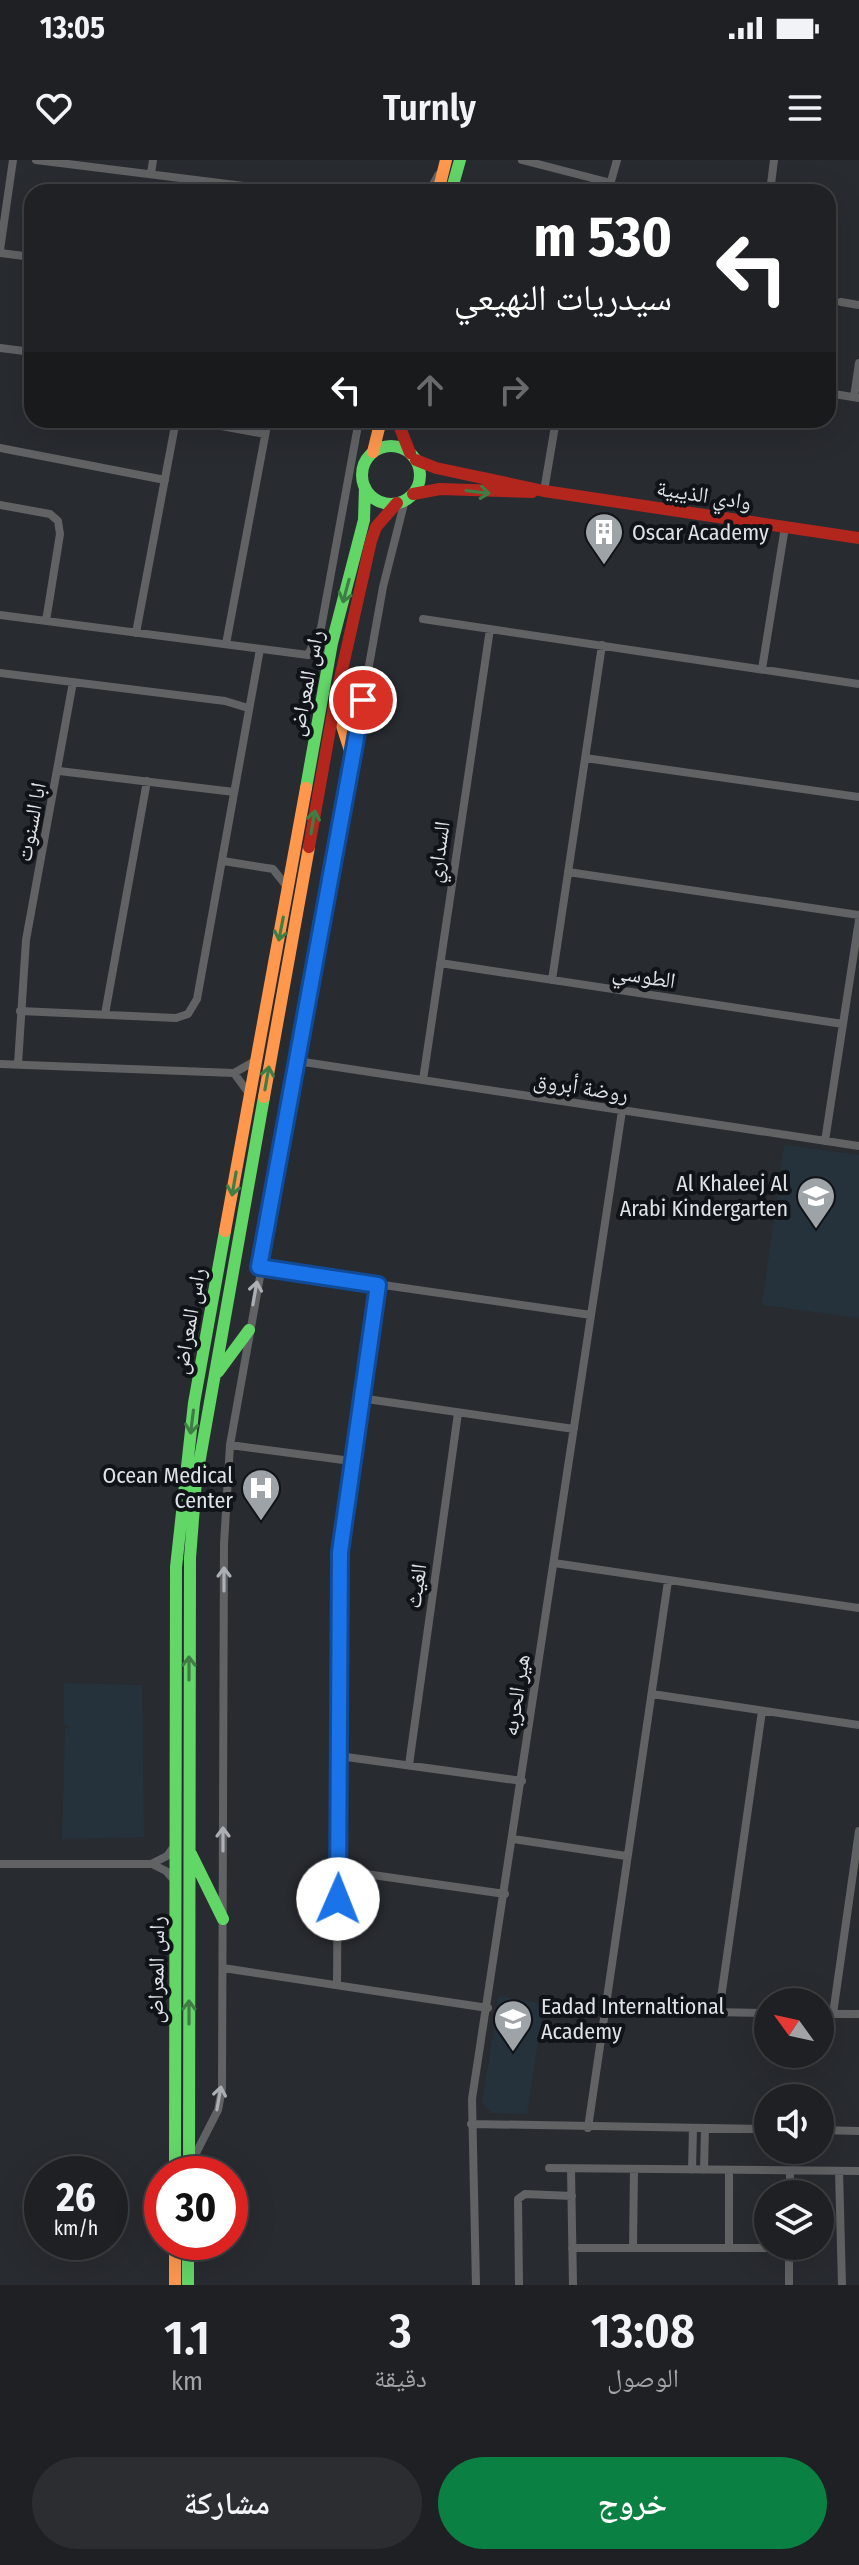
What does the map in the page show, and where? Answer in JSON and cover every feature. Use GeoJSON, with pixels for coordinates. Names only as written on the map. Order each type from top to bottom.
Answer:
{"type":"FeatureCollection","features":[{"type":"Feature","properties":{"kind":"street"},"geometry":{"type":"LineString","coordinates":[[13,160],[0,252],[24,256]]}},
{"type":"Feature","properties":{"kind":"street"},"geometry":{"type":"LineString","coordinates":[[36,160],[223,184]]}},
{"type":"Feature","properties":{"kind":"street"},"geometry":{"type":"LineString","coordinates":[[151,174],[153,160]]}},
{"type":"Feature","properties":{"kind":"street"},"geometry":{"type":"LineString","coordinates":[[433,184],[445,160]]}},
{"type":"Feature","properties":{"kind":"street"},"geometry":{"type":"LineString","coordinates":[[440,184],[445,160]]}},
{"type":"Feature","properties":{"kind":"street"},"geometry":{"type":"LineString","coordinates":[[453,184],[460,160]]}},
{"type":"Feature","properties":{"kind":"street"},"geometry":{"type":"LineString","coordinates":[[522,160],[597,184]]}},
{"type":"Feature","properties":{"kind":"street"},"geometry":{"type":"LineString","coordinates":[[611,184],[617,160]]}},
{"type":"Feature","properties":{"kind":"street"},"geometry":{"type":"LineString","coordinates":[[771,184],[774,160]]}},
{"type":"Feature","properties":{"kind":"street"},"geometry":{"type":"LineString","coordinates":[[841,302],[859,305]]}},
{"type":"Feature","properties":{"kind":"street"},"geometry":{"type":"LineString","coordinates":[[0,348],[24,351]]}},
{"type":"Feature","properties":{"kind":"street"},"geometry":{"type":"LineString","coordinates":[[836,394],[856,397],[859,363]]}},
{"type":"Feature","properties":{"kind":"street"},"geometry":{"type":"LineString","coordinates":[[136,633],[175,428]]}},
{"type":"Feature","properties":{"kind":"street"},"geometry":{"type":"LineString","coordinates":[[232,428],[265,434]]}},
{"type":"Feature","properties":{"kind":"street"},"geometry":{"type":"LineString","coordinates":[[226,644],[266,428]]}},
{"type":"Feature","properties":{"kind":"street","name":"راس المعراض"},"geometry":{"type":"LineString","coordinates":[[308,655],[321,628],[358,428]]}},
{"type":"Feature","properties":{"kind":"street"},"geometry":{"type":"LineString","coordinates":[[379,428],[373,452],[363,468],[365,487],[378,501],[405,499],[420,477],[401,428]]}},
{"type":"Feature","properties":{"kind":"street"},"geometry":{"type":"LineString","coordinates":[[544,491],[555,428]]}},
{"type":"Feature","properties":{"kind":"street"},"geometry":{"type":"LineString","coordinates":[[373,452],[396,446],[413,456]]}},
{"type":"Feature","properties":{"kind":"street"},"geometry":{"type":"LineString","coordinates":[[0,448],[165,480]]}},
{"type":"Feature","properties":{"kind":"street","name":"وادي الذيبية"},"geometry":{"type":"LineString","coordinates":[[413,456],[436,468],[544,491],[859,538]]}},
{"type":"Feature","properties":{"kind":"street","name":"راس المعراض"},"geometry":{"type":"LineString","coordinates":[[189,2156],[176,1567],[182,1495],[194,1403],[332,643],[364,520],[365,487]]}},
{"type":"Feature","properties":{"kind":"street","name":"وادي الذيبية"},"geometry":{"type":"LineString","coordinates":[[405,499],[445,488],[498,495],[544,491]]}},
{"type":"Feature","properties":{"kind":"street","name":"راس المعراض"},"geometry":{"type":"LineString","coordinates":[[175,2156],[176,1883],[183,1844],[190,1558],[196,1481],[335,701],[371,541],[376,527],[405,499]]}},
{"type":"Feature","properties":{"kind":"street","name":"راس المعراض"},"geometry":{"type":"LineString","coordinates":[[196,2156],[221,2100],[224,1544],[230,1445],[259,1267],[383,587],[405,499]]}},
{"type":"Feature","properties":{"kind":"street"},"geometry":{"type":"LineString","coordinates":[[0,505],[50,514],[58,521],[60,534],[46,621]]}},
{"type":"Feature","properties":{"kind":"street"},"geometry":{"type":"LineString","coordinates":[[762,669],[785,527]]}},
{"type":"Feature","properties":{"kind":"street"},"geometry":{"type":"LineString","coordinates":[[0,615],[308,655],[332,643]]}},
{"type":"Feature","properties":{"kind":"street"},"geometry":{"type":"LineString","coordinates":[[423,619],[859,684]]}},
{"type":"Feature","properties":{"kind":"street","name":"السداري"},"geometry":{"type":"LineString","coordinates":[[423,1080],[490,629]]}},
{"type":"Feature","properties":{"kind":"street"},"geometry":{"type":"LineString","coordinates":[[552,980],[602,645]]}},
{"type":"Feature","properties":{"kind":"street"},"geometry":{"type":"LineString","coordinates":[[20,1011],[176,1018],[188,1014],[197,999],[260,649]]}},
{"type":"Feature","properties":{"kind":"street"},"geometry":{"type":"LineString","coordinates":[[308,655],[320,664],[326,677]]}},
{"type":"Feature","properties":{"kind":"street"},"geometry":{"type":"LineString","coordinates":[[0,673],[225,701],[248,708]]}},
{"type":"Feature","properties":{"kind":"street","name":"ابا السنوت"},"geometry":{"type":"LineString","coordinates":[[18,1064],[26,940],[73,682]]}},
{"type":"Feature","properties":{"kind":"street"},"geometry":{"type":"LineString","coordinates":[[335,701],[352,757]]}},
{"type":"Feature","properties":{"kind":"street"},"geometry":{"type":"LineString","coordinates":[[585,758],[859,797]]}},
{"type":"Feature","properties":{"kind":"street"},"geometry":{"type":"LineString","coordinates":[[59,771],[234,792]]}},
{"type":"Feature","properties":{"kind":"street"},"geometry":{"type":"LineString","coordinates":[[105,1014],[147,781]]}},
{"type":"Feature","properties":{"kind":"street"},"geometry":{"type":"LineString","coordinates":[[273,869],[295,853]]}},
{"type":"Feature","properties":{"kind":"street"},"geometry":{"type":"LineString","coordinates":[[223,861],[273,869],[289,889]]}},
{"type":"Feature","properties":{"kind":"street"},"geometry":{"type":"LineString","coordinates":[[568,872],[859,917],[825,1141]]}},
{"type":"Feature","properties":{"kind":"street","name":"الطوسي"},"geometry":{"type":"LineString","coordinates":[[440,963],[843,1024]]}},
{"type":"Feature","properties":{"kind":"street"},"geometry":{"type":"LineString","coordinates":[[0,1064],[234,1073],[247,1068],[257,1058]]}},
{"type":"Feature","properties":{"kind":"street","name":"روضة أبروق"},"geometry":{"type":"LineString","coordinates":[[297,1061],[859,1146]]}},
{"type":"Feature","properties":{"kind":"street"},"geometry":{"type":"LineString","coordinates":[[234,1073],[250,1095]]}},
{"type":"Feature","properties":{"kind":"street","name":"هير الحربه"},"geometry":{"type":"LineString","coordinates":[[476,2285],[471,2124],[622,1111]]}},
{"type":"Feature","properties":{"kind":"street"},"geometry":{"type":"LineString","coordinates":[[259,1267],[591,1315]]}},
{"type":"Feature","properties":{"kind":"street"},"geometry":{"type":"LineString","coordinates":[[337,1985],[340,1552],[378,1285]]}},
{"type":"Feature","properties":{"kind":"street"},"geometry":{"type":"LineString","coordinates":[[212,1382],[249,1330]]}},
{"type":"Feature","properties":{"kind":"street"},"geometry":{"type":"LineString","coordinates":[[360,1398],[574,1429]]}},
{"type":"Feature","properties":{"kind":"street","name":"الغيث"},"geometry":{"type":"LineString","coordinates":[[409,1765],[458,1413]]}},
{"type":"Feature","properties":{"kind":"street"},"geometry":{"type":"LineString","coordinates":[[230,1445],[351,1461]]}},
{"type":"Feature","properties":{"kind":"street"},"geometry":{"type":"LineString","coordinates":[[554,1563],[859,1608]]}},
{"type":"Feature","properties":{"kind":"street"},"geometry":{"type":"LineString","coordinates":[[588,2128],[668,1581]]}},
{"type":"Feature","properties":{"kind":"street"},"geometry":{"type":"LineString","coordinates":[[652,1694],[859,1725]]}},
{"type":"Feature","properties":{"kind":"street"},"geometry":{"type":"LineString","coordinates":[[719,2012],[762,1711]]}},
{"type":"Feature","properties":{"kind":"street"},"geometry":{"type":"LineString","coordinates":[[339,1756],[522,1781]]}},
{"type":"Feature","properties":{"kind":"street"},"geometry":{"type":"LineString","coordinates":[[834,2007],[859,1831]]}},
{"type":"Feature","properties":{"kind":"street"},"geometry":{"type":"LineString","coordinates":[[513,1839],[626,1856]]}},
{"type":"Feature","properties":{"kind":"street"},"geometry":{"type":"LineString","coordinates":[[151,1864],[183,1844],[223,1919]]}},
{"type":"Feature","properties":{"kind":"street"},"geometry":{"type":"LineString","coordinates":[[0,1864],[151,1864],[166,1871],[176,1883]]}},
{"type":"Feature","properties":{"kind":"street"},"geometry":{"type":"LineString","coordinates":[[338,1870],[505,1894]]}},
{"type":"Feature","properties":{"kind":"street"},"geometry":{"type":"LineString","coordinates":[[223,1968],[488,2008]]}},
{"type":"Feature","properties":{"kind":"street"},"geometry":{"type":"LineString","coordinates":[[605,2010],[754,2013]]}},
{"type":"Feature","properties":{"kind":"street"},"geometry":{"type":"LineString","coordinates":[[834,2014],[859,2014]]}},
{"type":"Feature","properties":{"kind":"street"},"geometry":{"type":"LineString","coordinates":[[471,2124],[754,2129]]}},
{"type":"Feature","properties":{"kind":"street"},"geometry":{"type":"LineString","coordinates":[[692,2170],[693,2128]]}},
{"type":"Feature","properties":{"kind":"street"},"geometry":{"type":"LineString","coordinates":[[704,2170],[705,2128]]}},
{"type":"Feature","properties":{"kind":"street"},"geometry":{"type":"LineString","coordinates":[[834,2130],[859,2131]]}},
{"type":"Feature","properties":{"kind":"street"},"geometry":{"type":"LineString","coordinates":[[549,2168],[859,2171]]}},
{"type":"Feature","properties":{"kind":"street"},"geometry":{"type":"LineString","coordinates":[[571,2169],[573,2285]]}},
{"type":"Feature","properties":{"kind":"street"},"geometry":{"type":"LineString","coordinates":[[633,2247],[634,2169]]}},
{"type":"Feature","properties":{"kind":"street"},"geometry":{"type":"LineString","coordinates":[[729,2170],[729,2248]]}},
{"type":"Feature","properties":{"kind":"street"},"geometry":{"type":"LineString","coordinates":[[790,2171],[790,2180]]}},
{"type":"Feature","properties":{"kind":"street"},"geometry":{"type":"LineString","coordinates":[[839,2171],[842,2285]]}},
{"type":"Feature","properties":{"kind":"street"},"geometry":{"type":"LineString","coordinates":[[519,2285],[518,2199],[525,2194],[572,2196]]}},
{"type":"Feature","properties":{"kind":"street"},"geometry":{"type":"LineString","coordinates":[[572,2248],[754,2248]]}},
{"type":"Feature","properties":{"kind":"street"},"geometry":{"type":"LineString","coordinates":[[175,2260],[175,2285]]}},
{"type":"Feature","properties":{"kind":"street"},"geometry":{"type":"LineString","coordinates":[[188,2260],[188,2285]]}},
{"type":"Feature","properties":{"kind":"street"},"geometry":{"type":"LineString","coordinates":[[789,2260],[789,2285]]}},
{"type":"Feature","properties":{"kind":"shaded area","name":"Al Khaleej Al Arabi Kindergarten"},"geometry":{"type":"Polygon","coordinates":[[[784,1145],[859,1155],[859,1318],[762,1305],[784,1145]]]}},
{"type":"Feature","properties":{"kind":"shaded area"},"geometry":{"type":"Polygon","coordinates":[[[64,1683],[142,1685],[144,1837],[62,1839],[65,1728],[70,1727],[64,1724],[64,1683]]]}},
{"type":"Feature","properties":{"kind":"shaded area","name":"Eadad Internaltional Academy"},"geometry":{"type":"Polygon","coordinates":[[[499,1996],[544,2004],[527,2114],[491,2113],[482,2103],[499,1996]]]}},
{"type":"Feature","properties":{"kind":"traffic: fast"},"geometry":{"type":"LineString","coordinates":[[453,184],[460,160]]}},
{"type":"Feature","properties":{"kind":"traffic: fast"},"geometry":{"type":"LineString","coordinates":[[391,446],[402,448],[411,455],[418,464],[420,475],[418,486],[411,495],[402,502],[391,504],[380,502],[371,495],[364,486],[362,475],[364,464],[371,455],[380,448],[391,446]]}},
{"type":"Feature","properties":{"kind":"traffic: fast"},"geometry":{"type":"LineString","coordinates":[[306,788],[332,643],[364,520],[365,487]]}},
{"type":"Feature","properties":{"kind":"traffic: fast"},"geometry":{"type":"LineString","coordinates":[[189,2156],[190,1558],[196,1481],[264,1097]]}},
{"type":"Feature","properties":{"kind":"traffic: fast"},"geometry":{"type":"LineString","coordinates":[[175,2156],[176,1567],[194,1403],[225,1231]]}},
{"type":"Feature","properties":{"kind":"traffic: fast"},"geometry":{"type":"LineString","coordinates":[[218,1372],[249,1330]]}},
{"type":"Feature","properties":{"kind":"traffic: fast"},"geometry":{"type":"LineString","coordinates":[[191,1854],[223,1919]]}},
{"type":"Feature","properties":{"kind":"traffic: fast"},"geometry":{"type":"LineString","coordinates":[[188,2260],[188,2285]]}},
{"type":"Feature","properties":{"kind":"traffic: slow"},"geometry":{"type":"LineString","coordinates":[[440,184],[446,160]]}},
{"type":"Feature","properties":{"kind":"traffic: slow"},"geometry":{"type":"LineString","coordinates":[[373,452],[379,428]]}},
{"type":"Feature","properties":{"kind":"traffic: slow"},"geometry":{"type":"LineString","coordinates":[[336,707],[352,757]]}},
{"type":"Feature","properties":{"kind":"traffic: slow"},"geometry":{"type":"LineString","coordinates":[[225,1231],[306,788]]}},
{"type":"Feature","properties":{"kind":"traffic: slow"},"geometry":{"type":"LineString","coordinates":[[264,1097],[309,847]]}},
{"type":"Feature","properties":{"kind":"traffic: slow"},"geometry":{"type":"LineString","coordinates":[[175,2260],[175,2285]]}},
{"type":"Feature","properties":{"kind":"traffic: jam"},"geometry":{"type":"LineString","coordinates":[[400,428],[410,453]]}},
{"type":"Feature","properties":{"kind":"traffic: jam"},"geometry":{"type":"LineString","coordinates":[[416,460],[436,468],[544,491],[859,538]]}},
{"type":"Feature","properties":{"kind":"traffic: jam"},"geometry":{"type":"LineString","coordinates":[[413,494],[440,489],[532,492]]}},
{"type":"Feature","properties":{"kind":"traffic: jam"},"geometry":{"type":"LineString","coordinates":[[309,847],[335,701],[371,541],[376,527],[397,503]]}},
{"type":"Feature","properties":{"kind":"place","name":"Oscar Academy"},"geometry":{"type":"Point","coordinates":[604,566]}},
{"type":"Feature","properties":{"kind":"place","name":"Al Khaleej Al Arabi Kindergarten"},"geometry":{"type":"Point","coordinates":[816,1230]}},
{"type":"Feature","properties":{"kind":"place","name":"Ocean Medical Center"},"geometry":{"type":"Point","coordinates":[261,1522]}},
{"type":"Feature","properties":{"kind":"place","name":"Eadad Internaltional Academy"},"geometry":{"type":"Point","coordinates":[513,2053]}},
{"type":"Feature","properties":{"kind":"route"},"geometry":{"type":"LineString","coordinates":[[338,1899],[340,1552],[378,1285],[259,1267],[363,700]]}}]}
